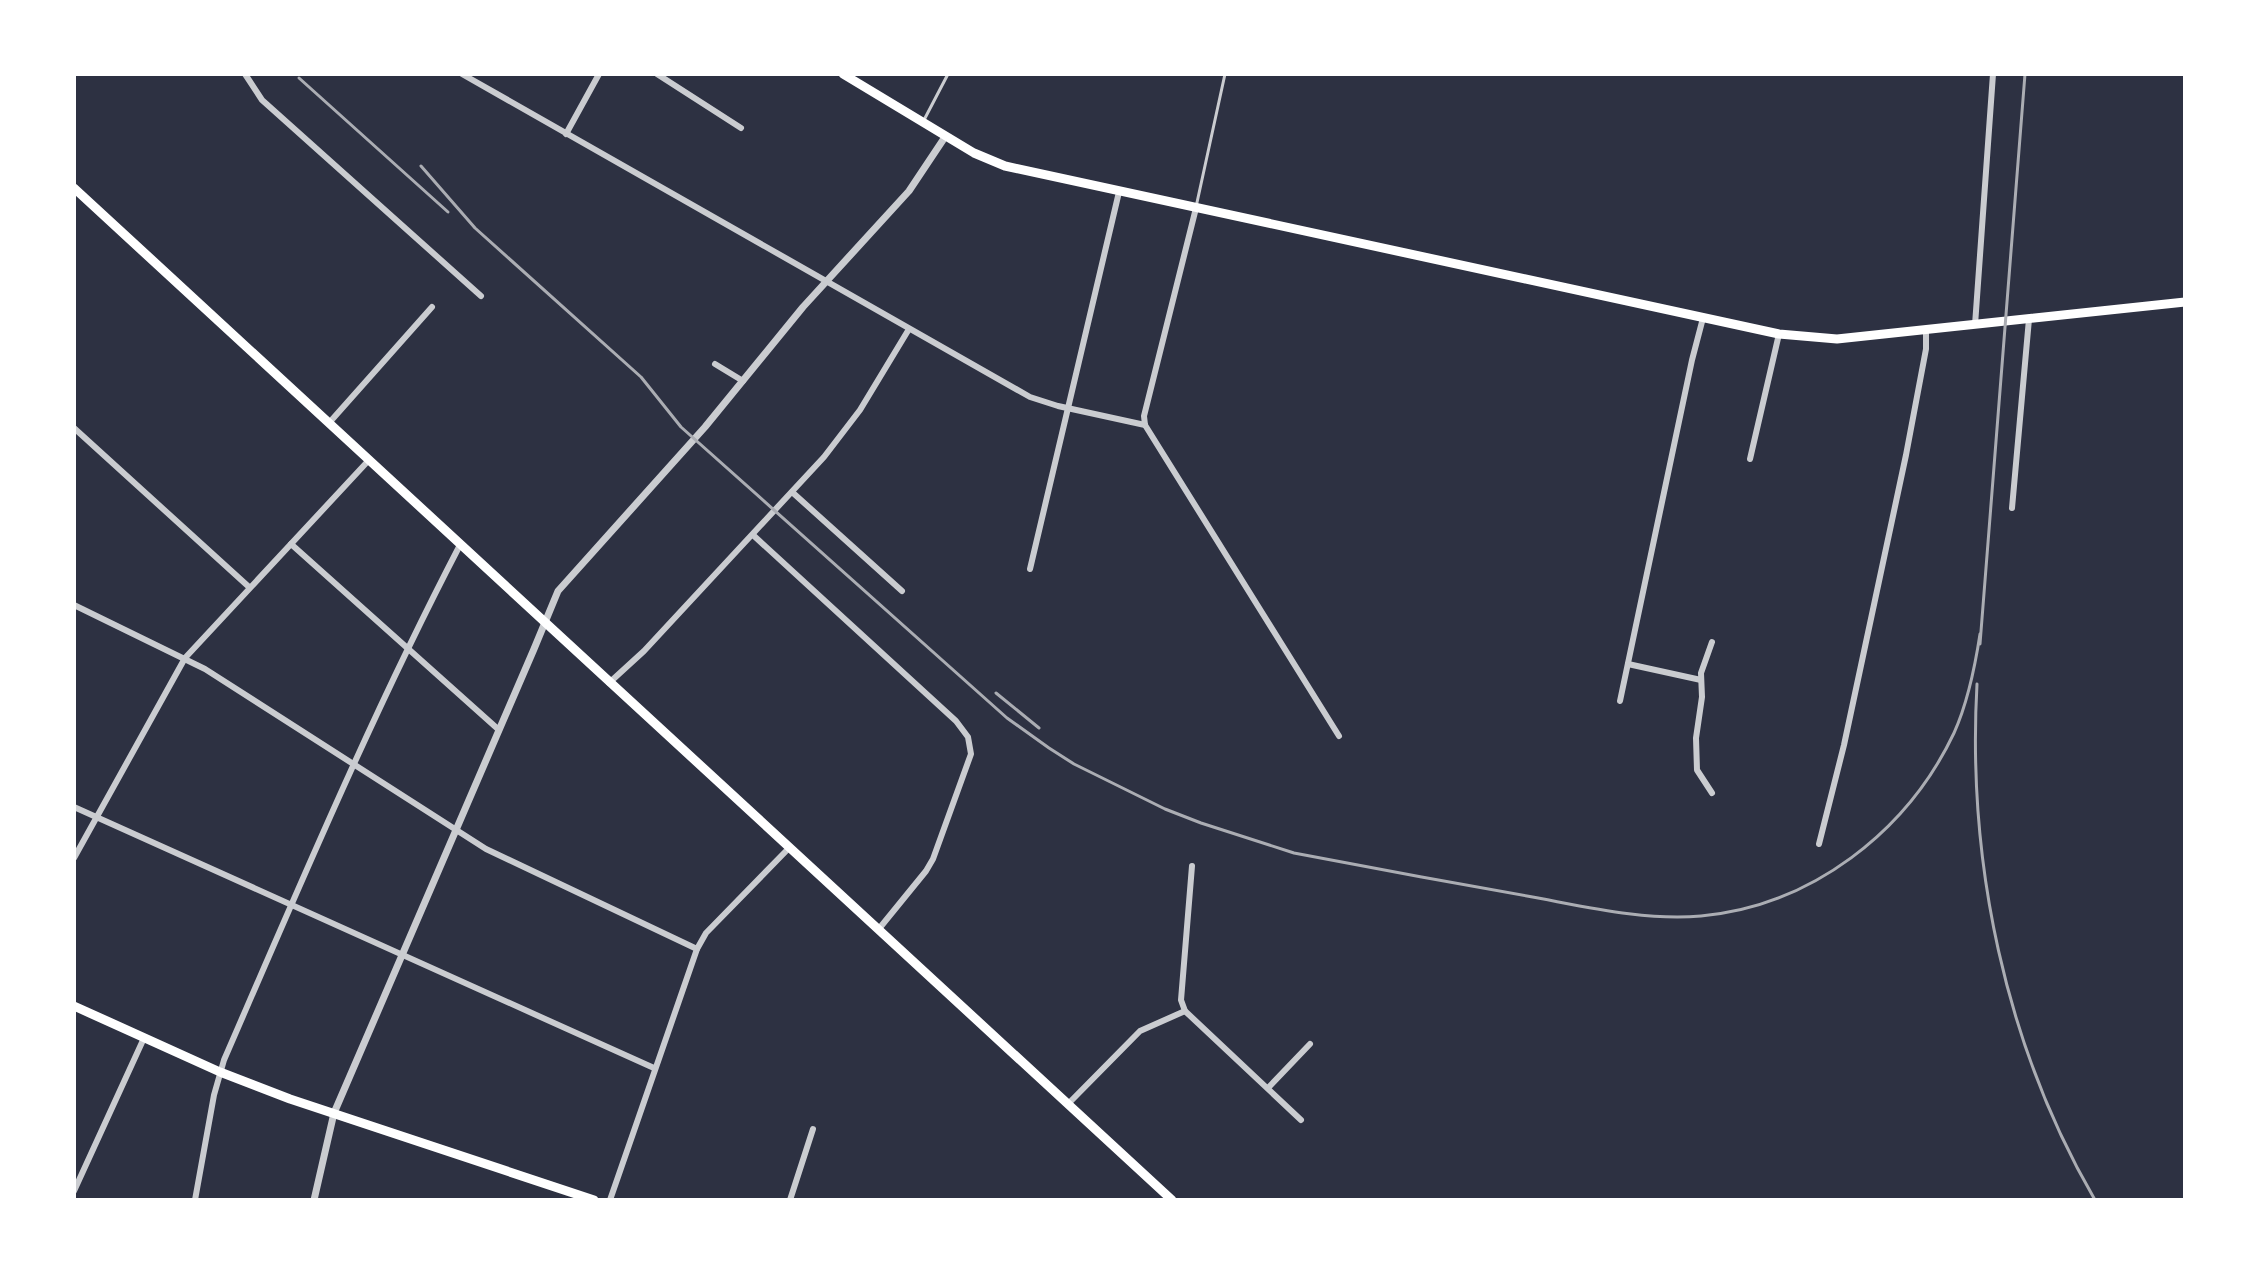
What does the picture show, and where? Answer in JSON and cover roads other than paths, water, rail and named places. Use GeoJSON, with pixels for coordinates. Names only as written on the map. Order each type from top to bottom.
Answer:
{"type":"FeatureCollection","features":[{"type":"Feature","properties":{"kind":"main road"},"geometry":{"type":"LineString","coordinates":[[843,74],[945,137],[1005,166],[1779,334],[1837,339],[2185,302]]}},
{"type":"Feature","properties":{"kind":"main road"},"geometry":{"type":"LineString","coordinates":[[74,188],[1172,1200]]}},
{"type":"Feature","properties":{"kind":"main road"},"geometry":{"type":"LineString","coordinates":[[74,1006],[220,1072],[594,1200]]}},
{"type":"Feature","properties":{"kind":"street"},"geometry":{"type":"LineString","coordinates":[[245,74],[262,100],[481,296]]}},
{"type":"Feature","properties":{"kind":"street"},"geometry":{"type":"LineString","coordinates":[[462,74],[1030,397],[1145,425]]}},
{"type":"Feature","properties":{"kind":"street"},"geometry":{"type":"LineString","coordinates":[[566,134],[599,74]]}},
{"type":"Feature","properties":{"kind":"street"},"geometry":{"type":"LineString","coordinates":[[657,74],[741,128]]}},
{"type":"Feature","properties":{"kind":"street"},"geometry":{"type":"LineString","coordinates":[[1975,325],[1993,74]]}},
{"type":"Feature","properties":{"kind":"street"},"geometry":{"type":"LineString","coordinates":[[314,1200],[334,1113],[558,591],[695,439],[826,281],[909,191],[945,137]]}},
{"type":"Feature","properties":{"kind":"street"},"geometry":{"type":"LineString","coordinates":[[1030,569],[1119,192]]}},
{"type":"Feature","properties":{"kind":"street"},"geometry":{"type":"LineString","coordinates":[[1196,208],[1144,416],[1145,425],[1339,736]]}},
{"type":"Feature","properties":{"kind":"street"},"geometry":{"type":"LineString","coordinates":[[329,423],[432,307]]}},
{"type":"Feature","properties":{"kind":"street"},"geometry":{"type":"LineString","coordinates":[[1620,701],[1703,318]]}},
{"type":"Feature","properties":{"kind":"street"},"geometry":{"type":"LineString","coordinates":[[2012,508],[2029,319]]}},
{"type":"Feature","properties":{"kind":"street"},"geometry":{"type":"LineString","coordinates":[[609,683],[644,651],[824,457],[860,410],[909,329]]}},
{"type":"Feature","properties":{"kind":"street"},"geometry":{"type":"LineString","coordinates":[[1819,844],[1844,745],[1906,455],[1924,364],[1926,330]]}},
{"type":"Feature","properties":{"kind":"street"},"geometry":{"type":"LineString","coordinates":[[1750,459],[1779,334]]}},
{"type":"Feature","properties":{"kind":"street"},"geometry":{"type":"LineString","coordinates":[[715,364],[743,381]]}},
{"type":"Feature","properties":{"kind":"street"},"geometry":{"type":"LineString","coordinates":[[74,428],[249,587]]}},
{"type":"Feature","properties":{"kind":"street"},"geometry":{"type":"LineString","coordinates":[[74,858],[185,658],[369,460]]}},
{"type":"Feature","properties":{"kind":"street"},"geometry":{"type":"LineString","coordinates":[[792,492],[902,591]]}},
{"type":"Feature","properties":{"kind":"street"},"geometry":{"type":"LineString","coordinates":[[753,535],[956,721],[968,737],[971,754],[933,859],[878,930]]}},
{"type":"Feature","properties":{"kind":"street"},"geometry":{"type":"LineString","coordinates":[[291,544],[499,730]]}},
{"type":"Feature","properties":{"kind":"street"},"geometry":{"type":"LineString","coordinates":[[195,1200],[220,1072],[291,905],[460,545]]}},
{"type":"Feature","properties":{"kind":"street"},"geometry":{"type":"LineString","coordinates":[[74,605],[185,658],[456,830],[519,866],[697,949]]}},
{"type":"Feature","properties":{"kind":"street"},"geometry":{"type":"LineString","coordinates":[[1712,642],[1701,680],[1696,762],[1697,770],[1712,793]]}},
{"type":"Feature","properties":{"kind":"street"},"geometry":{"type":"LineString","coordinates":[[1628,664],[1701,680]]}},
{"type":"Feature","properties":{"kind":"street"},"geometry":{"type":"LineString","coordinates":[[74,807],[654,1068]]}},
{"type":"Feature","properties":{"kind":"street"},"geometry":{"type":"LineString","coordinates":[[610,1200],[697,949],[706,933],[789,848]]}},
{"type":"Feature","properties":{"kind":"street"},"geometry":{"type":"LineString","coordinates":[[1192,866],[1181,1000],[1185,1011],[1301,1120]]}},
{"type":"Feature","properties":{"kind":"street"},"geometry":{"type":"LineString","coordinates":[[1068,1104],[1140,1031],[1185,1011]]}},
{"type":"Feature","properties":{"kind":"street"},"geometry":{"type":"LineString","coordinates":[[74,1191],[144,1038]]}},
{"type":"Feature","properties":{"kind":"street"},"geometry":{"type":"LineString","coordinates":[[1268,1088],[1310,1044]]}},
{"type":"Feature","properties":{"kind":"street"},"geometry":{"type":"LineString","coordinates":[[790,1200],[813,1129]]}},
{"type":"Feature","properties":{"kind":"lane"},"geometry":{"type":"LineString","coordinates":[[922,123],[948,74]]}},
{"type":"Feature","properties":{"kind":"lane"},"geometry":{"type":"LineString","coordinates":[[1196,208],[1225,74]]}},
{"type":"Feature","properties":{"kind":"railway"},"geometry":{"type":"LineString","coordinates":[[1980,644],[2025,74]]}},
{"type":"Feature","properties":{"kind":"railway"},"geometry":{"type":"LineString","coordinates":[[299,78],[448,212]]}},
{"type":"Feature","properties":{"kind":"railway"},"geometry":{"type":"LineString","coordinates":[[421,166],[475,228],[641,377],[681,427],[1007,718],[1074,764],[1165,809],[1294,853],[1635,915],[1701,916],[1742,909],[1780,897],[1817,880],[1851,858],[1882,832],[1910,802],[1934,769],[1954,733],[1970,684],[1980,634]]}},
{"type":"Feature","properties":{"kind":"railway"},"geometry":{"type":"LineString","coordinates":[[1977,684],[1979,818],[1986,885],[1998,951],[2015,1016],[2037,1079],[2064,1141],[2095,1200]]}},
{"type":"Feature","properties":{"kind":"railway"},"geometry":{"type":"LineString","coordinates":[[996,693],[1039,728]]}}]}
